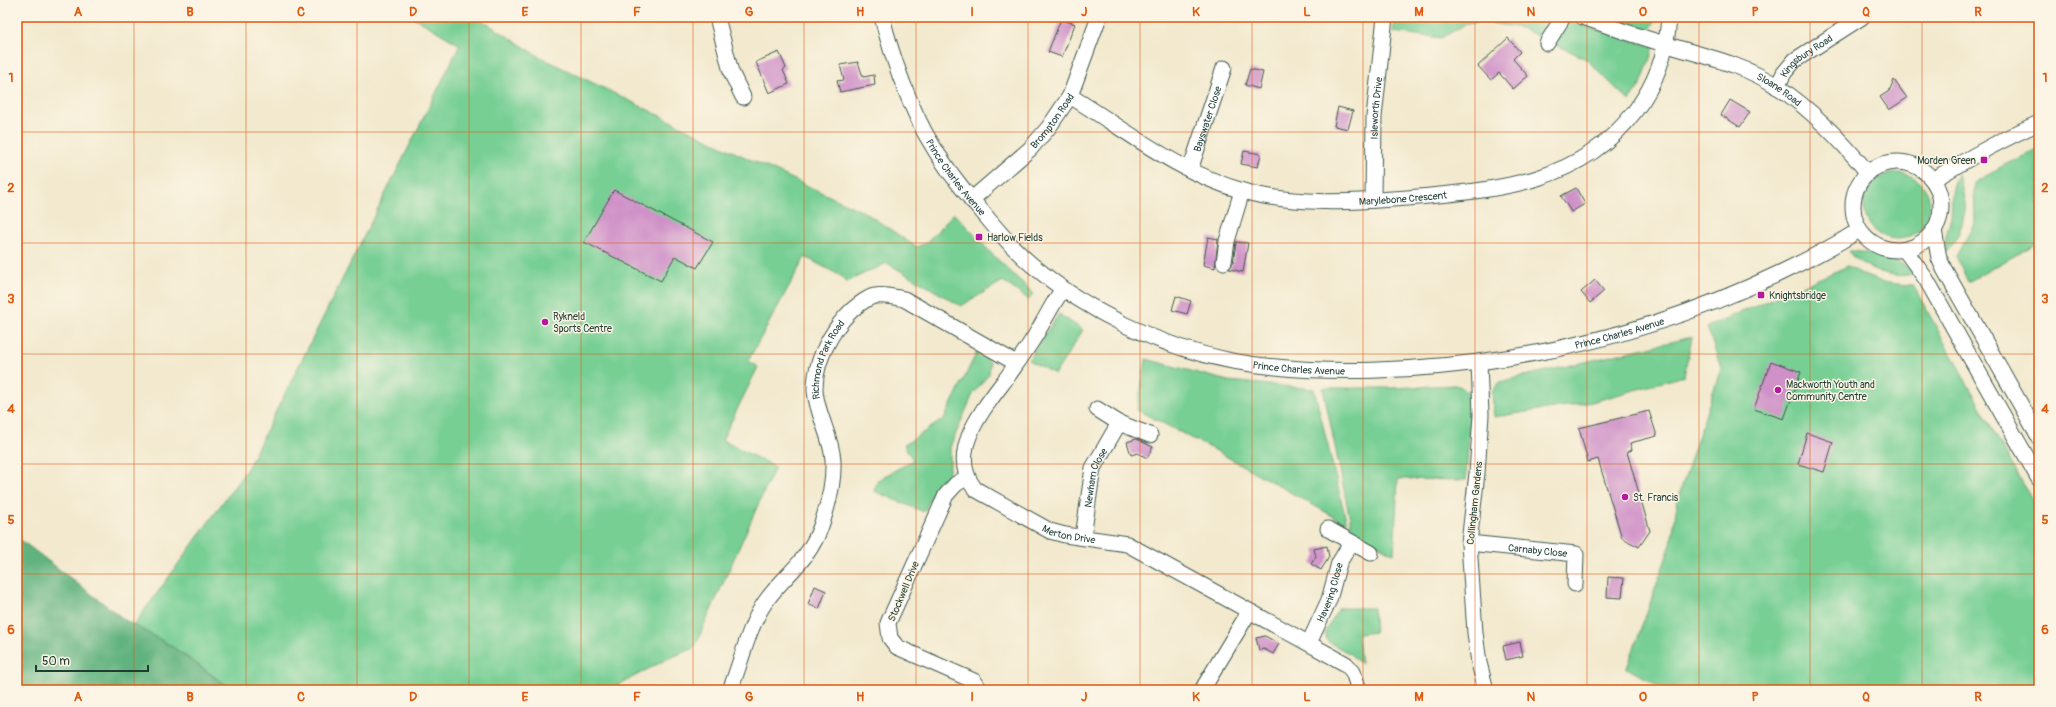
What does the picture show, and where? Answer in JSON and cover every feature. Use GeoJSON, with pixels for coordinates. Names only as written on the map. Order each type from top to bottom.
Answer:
{"type":"FeatureCollection","features":[{"type":"Feature","properties":{"kind":"street"},"geometry":{"type":"LineString","coordinates":[[717,17],[731,72],[743,97]]}},
{"type":"Feature","properties":{"kind":"street","name":"Prince Charles Avenue"},"geometry":{"type":"LineString","coordinates":[[882,17],[900,74],[926,134],[943,162],[972,200],[1021,254],[1063,288],[1087,304],[1143,333],[1198,352],[1230,360],[1268,366],[1312,369],[1416,368],[1479,362],[1583,344],[1691,311],[1746,289],[1839,243],[1859,230]]}},
{"type":"Feature","properties":{"kind":"street","name":"Brompton Road"},"geometry":{"type":"LineString","coordinates":[[972,200],[1030,149],[1049,127],[1070,96],[1099,17]]}},
{"type":"Feature","properties":{"kind":"street","name":"Isleworth Drive"},"geometry":{"type":"LineString","coordinates":[[1373,200],[1374,117],[1385,17]]}},
{"type":"Feature","properties":{"kind":"street"},"geometry":{"type":"LineString","coordinates":[[1546,43],[1563,17]]}},
{"type":"Feature","properties":{"kind":"street","name":"Sloane Road"},"geometry":{"type":"LineString","coordinates":[[1583,17],[1665,45],[1714,58],[1746,70],[1777,87],[1815,115],[1851,152],[1868,173]]}},
{"type":"Feature","properties":{"kind":"street","name":"Marylebone Crescent"},"geometry":{"type":"LineString","coordinates":[[1070,96],[1161,154],[1190,170],[1242,191],[1270,198],[1338,201],[1373,200],[1434,195],[1498,187],[1555,173],[1577,163],[1609,140],[1640,105],[1653,85],[1665,45],[1669,17]]}},
{"type":"Feature","properties":{"kind":"street","name":"Kingsbury Road"},"geometry":{"type":"LineString","coordinates":[[1777,87],[1784,73],[1795,60],[1862,17]]}},
{"type":"Feature","properties":{"kind":"street","name":"Bayswater Close"},"geometry":{"type":"LineString","coordinates":[[1190,170],[1224,68]]}},
{"type":"Feature","properties":{"kind":"street"},"geometry":{"type":"LineString","coordinates":[[1933,180],[1971,156],[2014,133],[2039,123]]}},
{"type":"Feature","properties":{"kind":"street"},"geometry":{"type":"LineString","coordinates":[[1902,162],[1923,170],[1933,180],[1939,192],[1941,205],[1940,218],[1934,230],[1922,243],[1905,250],[1892,250],[1879,247],[1868,240],[1859,230],[1854,215],[1853,200],[1858,185],[1868,173],[1881,165],[1902,162]]}},
{"type":"Feature","properties":{"kind":"street"},"geometry":{"type":"LineString","coordinates":[[1224,262],[1227,241],[1242,191]]}},
{"type":"Feature","properties":{"kind":"street"},"geometry":{"type":"LineString","coordinates":[[1934,230],[1939,258],[1944,269],[2039,437]]}},
{"type":"Feature","properties":{"kind":"street"},"geometry":{"type":"LineString","coordinates":[[1905,250],[1917,265],[1933,292],[2039,479]]}},
{"type":"Feature","properties":{"kind":"street"},"geometry":{"type":"LineString","coordinates":[[966,478],[964,461],[965,449],[978,418],[1035,336],[1063,288]]}},
{"type":"Feature","properties":{"kind":"street","name":"Richmond Park Road"},"geometry":{"type":"LineString","coordinates":[[731,690],[759,613],[766,601],[800,565],[811,548],[821,526],[833,479],[833,459],[815,392],[817,371],[825,346],[837,327],[855,309],[870,298],[888,296],[904,299],[1016,363]]}},
{"type":"Feature","properties":{"kind":"street","name":"Collingham Gardens"},"geometry":{"type":"LineString","coordinates":[[1479,362],[1481,415],[1477,472],[1469,543],[1475,633],[1479,663],[1486,690]]}},
{"type":"Feature","properties":{"kind":"street"},"geometry":{"type":"LineString","coordinates":[[1097,409],[1119,423],[1150,435]]}},
{"type":"Feature","properties":{"kind":"street","name":"Newham Close"},"geometry":{"type":"LineString","coordinates":[[1083,537],[1094,468],[1119,423]]}},
{"type":"Feature","properties":{"kind":"street","name":"Merton Drive"},"geometry":{"type":"LineString","coordinates":[[966,478],[975,489],[1050,531],[1065,535],[1127,544],[1346,664],[1353,672],[1359,690]]}},
{"type":"Feature","properties":{"kind":"street","name":"Stockwell Drive"},"geometry":{"type":"LineString","coordinates":[[966,478],[956,484],[946,495],[888,623],[890,638],[897,647],[974,681],[980,690]]}},
{"type":"Feature","properties":{"kind":"street"},"geometry":{"type":"LineString","coordinates":[[1328,529],[1371,553]]}},
{"type":"Feature","properties":{"kind":"street","name":"Havering Close"},"geometry":{"type":"LineString","coordinates":[[1309,643],[1329,600],[1339,564],[1351,543]]}},
{"type":"Feature","properties":{"kind":"street","name":"Carnaby Close"},"geometry":{"type":"LineString","coordinates":[[1469,543],[1576,554],[1575,584]]}},
{"type":"Feature","properties":{"kind":"street"},"geometry":{"type":"LineString","coordinates":[[1202,690],[1249,612]]}},
{"type":"Feature","properties":{"kind":"green space","name":"Rykneld Sports Centre"},"geometry":{"type":"Polygon","coordinates":[[[413,17],[477,17],[540,57],[732,151],[866,213],[916,247],[926,243],[954,213],[992,254],[1033,293],[1029,300],[1003,281],[961,306],[887,263],[846,282],[841,276],[805,257],[748,361],[758,367],[722,440],[775,467],[694,648],[667,659],[609,690],[233,690],[170,645],[134,625],[247,469],[460,45],[413,17]]]}},
{"type":"Feature","properties":{"kind":"green space"},"geometry":{"type":"Polygon","coordinates":[[[1395,17],[1558,17],[1544,39],[1521,28],[1480,21],[1464,25],[1441,38],[1393,32],[1395,17]]]}},
{"type":"Feature","properties":{"kind":"green space"},"geometry":{"type":"Polygon","coordinates":[[[1600,17],[1657,17],[1650,30],[1644,31],[1600,17]]]}},
{"type":"Feature","properties":{"kind":"green space"},"geometry":{"type":"Polygon","coordinates":[[[1568,21],[1654,47],[1641,84],[1629,101],[1586,59],[1553,43],[1568,21]]]}},
{"type":"Feature","properties":{"kind":"green space"},"geometry":{"type":"Polygon","coordinates":[[[2039,149],[2039,242],[1968,282],[1956,256],[1975,223],[1974,183],[2004,165],[2039,149]]]}},
{"type":"Feature","properties":{"kind":"green space"},"geometry":{"type":"Polygon","coordinates":[[[1891,173],[1903,173],[1916,178],[1921,182],[1928,193],[1930,206],[1928,219],[1921,230],[1910,237],[1903,239],[1891,239],[1878,234],[1869,225],[1864,212],[1864,200],[1869,187],[1878,178],[1891,173]]]}},
{"type":"Feature","properties":{"kind":"green space"},"geometry":{"type":"Polygon","coordinates":[[[1958,175],[1964,196],[1964,216],[1958,235],[1946,253],[1945,243],[1951,216],[1952,191],[1958,175]]]}},
{"type":"Feature","properties":{"kind":"green space"},"geometry":{"type":"Polygon","coordinates":[[[1848,251],[1863,252],[1893,260],[1914,272],[1907,275],[1898,275],[1879,271],[1860,262],[1848,251]]]}},
{"type":"Feature","properties":{"kind":"green space"},"geometry":{"type":"Polygon","coordinates":[[[1848,266],[1879,281],[1894,284],[1913,285],[2039,513],[2039,690],[1666,690],[1627,668],[1671,544],[1678,498],[1721,368],[1707,327],[1848,266]]]}},
{"type":"Feature","properties":{"kind":"green space"},"geometry":{"type":"Polygon","coordinates":[[[1059,314],[1083,330],[1055,374],[1028,360],[1059,314]]]}},
{"type":"Feature","properties":{"kind":"green space"},"geometry":{"type":"Polygon","coordinates":[[[1692,337],[1684,376],[1592,402],[1494,417],[1492,392],[1499,382],[1692,337]]]}},
{"type":"Feature","properties":{"kind":"green space"},"geometry":{"type":"Polygon","coordinates":[[[977,352],[990,362],[989,374],[973,394],[950,447],[950,465],[948,476],[935,487],[924,512],[874,491],[878,480],[913,460],[904,445],[944,419],[977,352]]]}},
{"type":"Feature","properties":{"kind":"green space"},"geometry":{"type":"Polygon","coordinates":[[[1146,359],[1228,381],[1314,389],[1347,524],[1213,449],[1137,410],[1146,359]]]}},
{"type":"Feature","properties":{"kind":"green space"},"geometry":{"type":"Polygon","coordinates":[[[1455,385],[1461,387],[1471,395],[1466,480],[1398,479],[1394,554],[1350,529],[1351,524],[1323,388],[1392,388],[1455,385]]]}},
{"type":"Feature","properties":{"kind":"green space"},"geometry":{"type":"Polygon","coordinates":[[[17,537],[125,620],[170,645],[233,690],[17,690],[17,537]]]}},
{"type":"Feature","properties":{"kind":"green space"},"geometry":{"type":"Polygon","coordinates":[[[1339,608],[1373,608],[1375,632],[1358,634],[1361,664],[1350,654],[1327,641],[1325,632],[1339,608]]]}},
{"type":"Feature","properties":{"kind":"building"},"geometry":{"type":"Polygon","coordinates":[[[1061,19],[1075,24],[1062,57],[1048,52],[1061,19]]]}},
{"type":"Feature","properties":{"kind":"building"},"geometry":{"type":"Polygon","coordinates":[[[1508,38],[1520,52],[1513,59],[1528,76],[1513,89],[1499,73],[1491,80],[1478,66],[1508,38]]]}},
{"type":"Feature","properties":{"kind":"building"},"geometry":{"type":"Polygon","coordinates":[[[779,52],[786,68],[783,70],[789,84],[769,93],[756,62],[779,52]]]}},
{"type":"Feature","properties":{"kind":"building"},"geometry":{"type":"Polygon","coordinates":[[[858,62],[863,77],[874,75],[875,85],[840,92],[837,81],[844,80],[840,65],[858,62]]]}},
{"type":"Feature","properties":{"kind":"building"},"geometry":{"type":"Polygon","coordinates":[[[1250,69],[1263,72],[1259,89],[1245,85],[1250,69]]]}},
{"type":"Feature","properties":{"kind":"building"},"geometry":{"type":"Polygon","coordinates":[[[1894,80],[1907,98],[1889,110],[1880,97],[1889,91],[1894,80]]]}},
{"type":"Feature","properties":{"kind":"building"},"geometry":{"type":"Polygon","coordinates":[[[1730,100],[1750,112],[1740,127],[1721,115],[1730,100]]]}},
{"type":"Feature","properties":{"kind":"building"},"geometry":{"type":"Polygon","coordinates":[[[1338,107],[1353,111],[1348,129],[1334,126],[1338,107]]]}},
{"type":"Feature","properties":{"kind":"building"},"geometry":{"type":"Polygon","coordinates":[[[1244,151],[1261,154],[1258,167],[1241,164],[1244,151]]]}},
{"type":"Feature","properties":{"kind":"building"},"geometry":{"type":"Polygon","coordinates":[[[1576,188],[1585,204],[1571,212],[1561,196],[1576,188]]]}},
{"type":"Feature","properties":{"kind":"building"},"geometry":{"type":"Polygon","coordinates":[[[614,190],[713,242],[697,268],[675,256],[661,281],[584,242],[614,190]]]}},
{"type":"Feature","properties":{"kind":"building"},"geometry":{"type":"Polygon","coordinates":[[[1208,237],[1218,239],[1215,268],[1203,265],[1208,237]]]}},
{"type":"Feature","properties":{"kind":"building"},"geometry":{"type":"Polygon","coordinates":[[[1236,242],[1248,243],[1243,272],[1229,269],[1233,263],[1236,242]]]}},
{"type":"Feature","properties":{"kind":"building"},"geometry":{"type":"Polygon","coordinates":[[[1595,280],[1604,291],[1590,303],[1581,292],[1595,280]]]}},
{"type":"Feature","properties":{"kind":"building"},"geometry":{"type":"Polygon","coordinates":[[[1176,296],[1191,301],[1187,314],[1172,310],[1176,296]]]}},
{"type":"Feature","properties":{"kind":"building","name":"Mackworth Youth and Community Centre"},"geometry":{"type":"Polygon","coordinates":[[[1771,361],[1801,372],[1784,419],[1754,409],[1771,361]]]}},
{"type":"Feature","properties":{"kind":"building","name":"St. Francis"},"geometry":{"type":"Polygon","coordinates":[[[1649,411],[1657,436],[1630,443],[1632,450],[1627,452],[1650,531],[1639,547],[1622,538],[1598,459],[1588,462],[1579,428],[1649,411]]]}},
{"type":"Feature","properties":{"kind":"building"},"geometry":{"type":"Polygon","coordinates":[[[1807,433],[1833,442],[1824,472],[1798,464],[1807,433]]]}},
{"type":"Feature","properties":{"kind":"building"},"geometry":{"type":"Polygon","coordinates":[[[1136,439],[1153,447],[1147,458],[1138,453],[1131,455],[1127,442],[1136,439]]]}},
{"type":"Feature","properties":{"kind":"building"},"geometry":{"type":"Polygon","coordinates":[[[1327,546],[1329,557],[1321,570],[1311,564],[1316,556],[1314,549],[1327,546]]]}},
{"type":"Feature","properties":{"kind":"building"},"geometry":{"type":"Polygon","coordinates":[[[1608,577],[1624,578],[1622,598],[1607,597],[1608,577]]]}},
{"type":"Feature","properties":{"kind":"building"},"geometry":{"type":"Polygon","coordinates":[[[815,586],[826,591],[819,609],[808,604],[815,586]]]}},
{"type":"Feature","properties":{"kind":"building"},"geometry":{"type":"Polygon","coordinates":[[[1265,636],[1279,644],[1273,654],[1264,649],[1259,650],[1256,638],[1265,636]]]}},
{"type":"Feature","properties":{"kind":"building"},"geometry":{"type":"Polygon","coordinates":[[[1520,642],[1523,656],[1506,660],[1503,646],[1520,642]]]}},
{"type":"Feature","properties":{"kind":"place","name":"Morden Green"},"geometry":{"type":"Point","coordinates":[1984,160]}},
{"type":"Feature","properties":{"kind":"place","name":"Harlow Fields"},"geometry":{"type":"Point","coordinates":[979,237]}},
{"type":"Feature","properties":{"kind":"place","name":"Knightsbridge"},"geometry":{"type":"Point","coordinates":[1761,295]}},
{"type":"Feature","properties":{"kind":"place","name":"Rykneld Sports Centre"},"geometry":{"type":"Point","coordinates":[545,322]}},
{"type":"Feature","properties":{"kind":"place","name":"Mackworth Youth and Community Centre"},"geometry":{"type":"Point","coordinates":[1778,390]}},
{"type":"Feature","properties":{"kind":"place","name":"St. Francis"},"geometry":{"type":"Point","coordinates":[1625,497]}}]}
